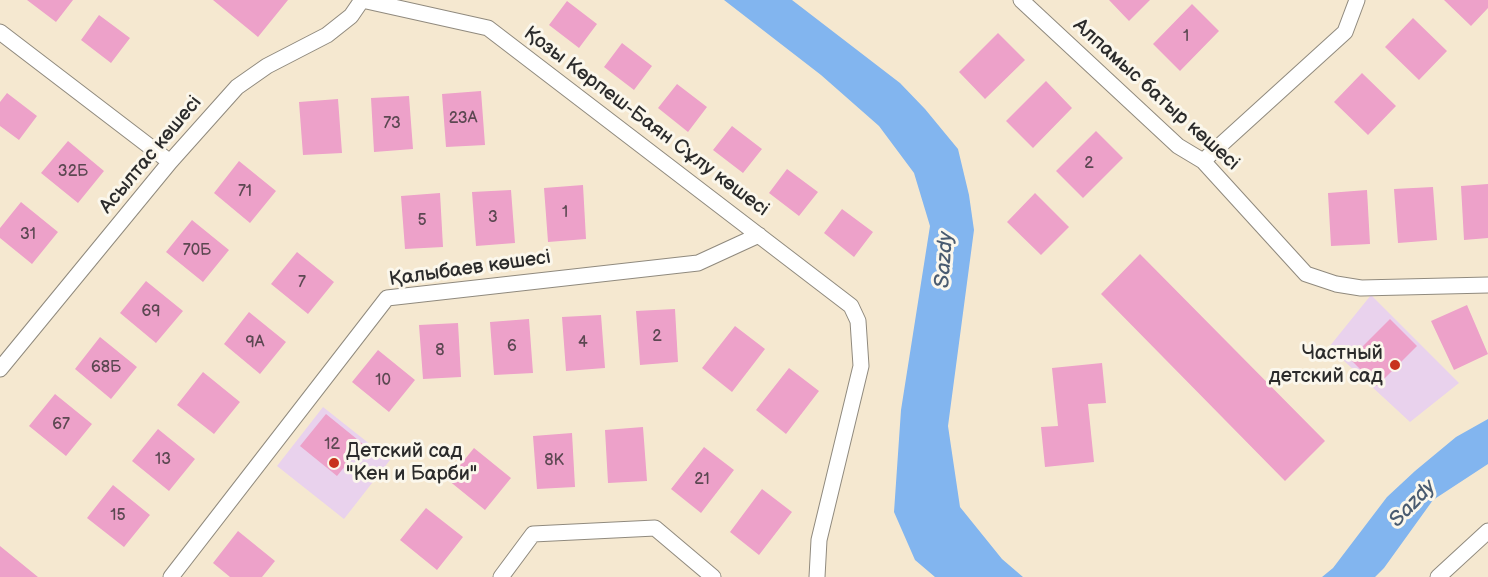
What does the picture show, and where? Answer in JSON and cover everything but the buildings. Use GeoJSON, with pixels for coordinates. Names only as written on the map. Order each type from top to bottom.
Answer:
{"type":"FeatureCollection","features":[{"type":"Feature","properties":{"kind":"street","name":"Асылтас көшесі"},"geometry":{"type":"LineString","coordinates":[[0,369],[170,162],[237,87],[267,66],[327,34],[351,16],[362,0]]}},
{"type":"Feature","properties":{"kind":"street","name":"Қозы Көрпеш-Баян Сұлу көшесі"},"geometry":{"type":"LineString","coordinates":[[362,0],[488,28],[851,306],[858,321],[861,366],[819,540],[817,577]]}},
{"type":"Feature","properties":{"kind":"street","name":"Алпамыс батыр көшесі"},"geometry":{"type":"LineString","coordinates":[[1021,0],[1178,146],[1203,161],[1306,274],[1336,284],[1361,288],[1488,285]]}},
{"type":"Feature","properties":{"kind":"street"},"geometry":{"type":"LineString","coordinates":[[1203,161],[1345,32],[1357,0]]}},
{"type":"Feature","properties":{"kind":"street"},"geometry":{"type":"LineString","coordinates":[[0,32],[170,162]]}},
{"type":"Feature","properties":{"kind":"street","name":"Қалыбаев көшесі"},"geometry":{"type":"LineString","coordinates":[[171,577],[387,298],[698,263],[759,235]]}},
{"type":"Feature","properties":{"kind":"street"},"geometry":{"type":"LineString","coordinates":[[501,577],[533,534],[655,528],[713,577]]}},
{"type":"Feature","properties":{"kind":"street"},"geometry":{"type":"LineString","coordinates":[[1438,577],[1488,531]]}},
{"type":"Feature","properties":{"kind":"shaded area","name":"Частный детский сад"},"geometry":{"type":"Polygon","coordinates":[[[1371,295],[1459,383],[1410,422],[1329,347],[1371,295]]]}},
{"type":"Feature","properties":{"kind":"shaded area","name":"Детский сад \"Кен и Барби\""},"geometry":{"type":"Polygon","coordinates":[[[323,407],[390,460],[344,519],[277,466],[323,407]]]}},
{"type":"Feature","properties":{"kind":"water","name":"Sazdy"},"geometry":{"type":"Polygon","coordinates":[[[724,0],[792,0],[900,83],[958,149],[969,195],[974,230],[948,426],[960,507],[1002,559],[1023,577],[935,577],[915,560],[894,512],[901,410],[930,226],[914,173],[879,126],[821,75],[724,0]]]}},
{"type":"Feature","properties":{"kind":"water","name":"Sazdy"},"geometry":{"type":"Polygon","coordinates":[[[1488,419],[1488,464],[1433,500],[1375,577],[1322,577],[1333,568],[1387,497],[1456,437],[1488,419]]]}},
{"type":"Feature","properties":{"kind":"place","name":"Частный детский сад"},"geometry":{"type":"Point","coordinates":[1395,365]}},
{"type":"Feature","properties":{"kind":"place","name":"Детский сад \"Кен и Барби\""},"geometry":{"type":"Point","coordinates":[334,463]}}]}
